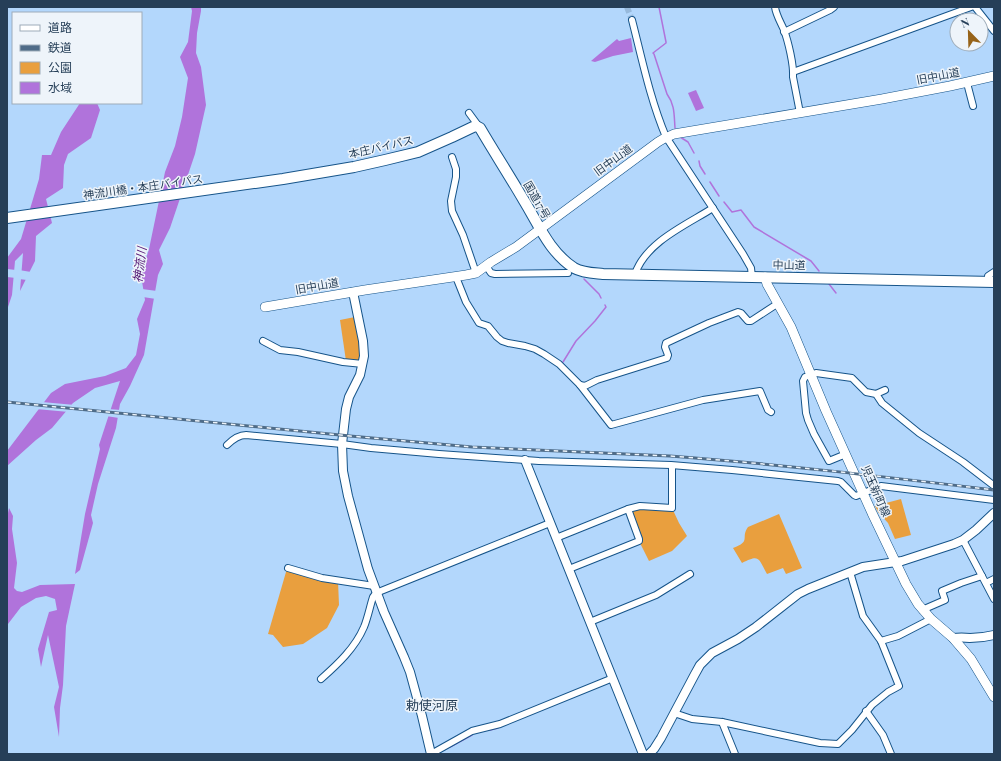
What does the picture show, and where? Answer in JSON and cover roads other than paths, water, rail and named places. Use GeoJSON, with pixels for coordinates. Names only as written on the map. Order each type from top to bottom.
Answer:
{"type":"FeatureCollection","features":[{"type":"Feature","properties":{"kind":"highway","name":"本庄バイパス"},"geometry":{"type":"LineString","coordinates":[[283,179],[385,160],[418,152],[475,126],[480,128]]}},
{"type":"Feature","properties":{"kind":"highway","name":"国道17号"},"geometry":{"type":"LineString","coordinates":[[480,128],[540,228],[558,255],[572,267],[584,272]]}},
{"type":"Feature","properties":{"kind":"highway","name":"神流川橋・本庄バイパス"},"geometry":{"type":"LineString","coordinates":[[7,218],[283,179]]}},
{"type":"Feature","properties":{"kind":"highway","name":"中山道"},"geometry":{"type":"LineString","coordinates":[[584,272],[991,282]]}},
{"type":"Feature","properties":{"kind":"main road","name":"旧中山道"},"geometry":{"type":"LineString","coordinates":[[265,307],[476,273],[509,251],[658,142],[674,134],[921,92],[994,76]]}},
{"type":"Feature","properties":{"kind":"main road","name":"児玉新町線"},"geometry":{"type":"LineString","coordinates":[[765,277],[767,284],[791,327],[810,375],[909,590],[922,610],[953,638],[972,659],[994,697]]}},
{"type":"Feature","properties":{"kind":"street"},"geometry":{"type":"LineString","coordinates":[[775,7],[784,32],[800,113]]}},
{"type":"Feature","properties":{"kind":"street"},"geometry":{"type":"LineString","coordinates":[[784,32],[834,7]]}},
{"type":"Feature","properties":{"kind":"street"},"geometry":{"type":"LineString","coordinates":[[793,72],[971,7]]}},
{"type":"Feature","properties":{"kind":"street"},"geometry":{"type":"LineString","coordinates":[[975,7],[994,31]]}},
{"type":"Feature","properties":{"kind":"street"},"geometry":{"type":"LineString","coordinates":[[632,20],[658,118],[666,137],[750,265],[752,277]]}},
{"type":"Feature","properties":{"kind":"street"},"geometry":{"type":"LineString","coordinates":[[967,83],[973,106]]}},
{"type":"Feature","properties":{"kind":"street"},"geometry":{"type":"LineString","coordinates":[[469,113],[480,128]]}},
{"type":"Feature","properties":{"kind":"street"},"geometry":{"type":"LineString","coordinates":[[452,157],[456,169],[456,177],[451,202],[452,212],[463,235],[476,273]]}},
{"type":"Feature","properties":{"kind":"street"},"geometry":{"type":"LineString","coordinates":[[635,274],[640,263],[653,247],[671,233],[713,208]]}},
{"type":"Feature","properties":{"kind":"street"},"geometry":{"type":"LineString","coordinates":[[486,266],[491,273],[495,274],[568,273]]}},
{"type":"Feature","properties":{"kind":"street"},"geometry":{"type":"LineString","coordinates":[[991,282],[988,276],[994,272]]}},
{"type":"Feature","properties":{"kind":"street"},"geometry":{"type":"LineString","coordinates":[[456,277],[466,302],[478,322],[488,326],[502,341],[535,349],[559,364],[580,385],[612,425],[703,400],[760,391],[768,410],[771,412]]}},
{"type":"Feature","properties":{"kind":"street"},"geometry":{"type":"LineString","coordinates":[[353,292],[363,341],[364,356],[360,375],[349,397],[346,409],[342,444],[343,471],[362,550],[375,590],[411,677],[431,754],[472,731],[500,724],[613,678]]}},
{"type":"Feature","properties":{"kind":"street"},"geometry":{"type":"LineString","coordinates":[[580,385],[586,386],[597,380],[666,359],[668,356],[665,346],[668,342],[736,312],[740,313],[748,321],[751,321],[778,304]]}},
{"type":"Feature","properties":{"kind":"street"},"geometry":{"type":"LineString","coordinates":[[263,341],[280,350],[298,352],[343,362],[363,364]]}},
{"type":"Feature","properties":{"kind":"street"},"geometry":{"type":"LineString","coordinates":[[846,454],[829,461],[814,434],[806,412],[803,380],[805,377],[816,373],[852,378],[866,392],[876,394],[885,390]]}},
{"type":"Feature","properties":{"kind":"street"},"geometry":{"type":"LineString","coordinates":[[876,394],[882,403],[919,433],[963,462],[994,486]]}},
{"type":"Feature","properties":{"kind":"street"},"geometry":{"type":"LineString","coordinates":[[227,446],[243,434],[440,454],[525,460],[732,470],[838,481],[841,482],[854,496],[881,486],[994,500]]}},
{"type":"Feature","properties":{"kind":"street"},"geometry":{"type":"LineString","coordinates":[[525,460],[643,754]]}},
{"type":"Feature","properties":{"kind":"street"},"geometry":{"type":"LineString","coordinates":[[556,538],[628,509],[640,506],[672,508],[672,466]]}},
{"type":"Feature","properties":{"kind":"street"},"geometry":{"type":"LineString","coordinates":[[569,569],[639,541],[628,509]]}},
{"type":"Feature","properties":{"kind":"street"},"geometry":{"type":"LineString","coordinates":[[649,754],[657,743],[700,665],[712,653],[756,627],[798,594],[808,589],[863,567],[895,562],[940,549],[963,540],[994,513]]}},
{"type":"Feature","properties":{"kind":"street"},"geometry":{"type":"LineString","coordinates":[[288,568],[322,578],[375,590],[550,523]]}},
{"type":"Feature","properties":{"kind":"street"},"geometry":{"type":"LineString","coordinates":[[963,540],[994,599]]}},
{"type":"Feature","properties":{"kind":"street"},"geometry":{"type":"LineString","coordinates":[[674,713],[692,719],[722,722],[820,743],[838,744],[852,730],[872,705],[888,692],[899,686],[880,641],[863,616],[850,572]]}},
{"type":"Feature","properties":{"kind":"street"},"geometry":{"type":"LineString","coordinates":[[590,622],[656,595],[690,574]]}},
{"type":"Feature","properties":{"kind":"street"},"geometry":{"type":"LineString","coordinates":[[922,610],[945,600],[942,591],[982,576]]}},
{"type":"Feature","properties":{"kind":"street"},"geometry":{"type":"LineString","coordinates":[[986,583],[994,579]]}},
{"type":"Feature","properties":{"kind":"street"},"geometry":{"type":"LineString","coordinates":[[321,679],[348,654],[364,627],[375,590]]}},
{"type":"Feature","properties":{"kind":"street"},"geometry":{"type":"LineString","coordinates":[[880,641],[898,636],[931,619]]}},
{"type":"Feature","properties":{"kind":"street"},"geometry":{"type":"LineString","coordinates":[[953,638],[962,636],[971,638],[986,637],[994,635]]}},
{"type":"Feature","properties":{"kind":"street"},"geometry":{"type":"LineString","coordinates":[[866,711],[883,735],[891,754]]}},
{"type":"Feature","properties":{"kind":"street"},"geometry":{"type":"LineString","coordinates":[[722,722],[735,754]]}},
{"type":"Feature","properties":{"kind":"water"},"geometry":{"type":"Polygon","coordinates":[[[191,7],[201,7],[196,53],[201,67],[206,105],[195,154],[170,228],[159,250],[163,264],[158,275],[144,355],[120,404],[116,428],[98,484],[91,515],[93,523],[80,570],[75,574],[85,514],[100,449],[99,445],[120,381],[95,388],[73,403],[52,428],[7,466],[7,451],[51,393],[65,384],[105,376],[126,368],[136,355],[140,334],[137,319],[145,300],[141,275],[149,249],[165,172],[175,146],[182,117],[188,78],[180,57],[188,42],[192,11],[191,7]]]}},
{"type":"Feature","properties":{"kind":"water"},"geometry":{"type":"Polygon","coordinates":[[[631,38],[633,52],[613,56],[595,62],[591,61],[617,39],[619,41],[631,38]]]}},
{"type":"Feature","properties":{"kind":"water"},"geometry":{"type":"Polygon","coordinates":[[[696,90],[704,108],[696,111],[688,93],[696,90]]]}},
{"type":"Feature","properties":{"kind":"water"},"geometry":{"type":"Polygon","coordinates":[[[79,104],[97,104],[100,110],[91,138],[68,154],[64,165],[63,188],[46,199],[52,223],[36,236],[35,261],[20,291],[23,253],[15,261],[12,295],[7,310],[7,258],[21,239],[39,179],[42,155],[51,155],[61,132],[79,104]]]}},
{"type":"Feature","properties":{"kind":"water"},"geometry":{"type":"Polygon","coordinates":[[[9,508],[13,516],[12,529],[17,563],[14,588],[17,591],[22,592],[40,585],[75,584],[66,626],[59,737],[54,707],[59,687],[48,635],[41,667],[38,649],[49,612],[57,610],[55,599],[46,596],[36,598],[21,607],[7,627],[7,518],[9,508]]]}},
{"type":"Feature","properties":{"kind":"waterway"},"geometry":{"type":"LineString","coordinates":[[659,7],[666,43],[653,53],[667,94],[673,106],[675,128]]}},
{"type":"Feature","properties":{"kind":"waterway"},"geometry":{"type":"LineString","coordinates":[[680,137],[688,142],[694,153]]}},
{"type":"Feature","properties":{"kind":"waterway"},"geometry":{"type":"LineString","coordinates":[[699,161],[705,174]]}},
{"type":"Feature","properties":{"kind":"waterway"},"geometry":{"type":"LineString","coordinates":[[710,182],[719,196]]}},
{"type":"Feature","properties":{"kind":"waterway"},"geometry":{"type":"LineString","coordinates":[[724,202],[732,212],[741,210],[754,227],[811,261],[819,271]]}},
{"type":"Feature","properties":{"kind":"waterway"},"geometry":{"type":"LineString","coordinates":[[584,279],[601,298]]}},
{"type":"Feature","properties":{"kind":"waterway"},"geometry":{"type":"LineString","coordinates":[[829,284],[836,293]]}},
{"type":"Feature","properties":{"kind":"waterway"},"geometry":{"type":"LineString","coordinates":[[563,362],[576,341],[595,321],[606,307],[605,305]]}},
{"type":"Feature","properties":{"kind":"waterway"},"geometry":{"type":"LineString","coordinates":[[490,730],[498,728]]}},
{"type":"Feature","properties":{"kind":"waterway"},"geometry":{"type":"LineString","coordinates":[[450,747],[472,735]]}},
{"type":"Feature","properties":{"kind":"tunnel"},"geometry":{"type":"LineString","coordinates":[[627,7],[632,20]]}},
{"type":"Feature","properties":{"kind":"railway"},"geometry":{"type":"LineString","coordinates":[[7,402],[472,447],[710,459],[832,471],[994,490]]}},
{"type":"Feature","properties":{"kind":"district","name":"勅使河原"},"geometry":{"type":"Point","coordinates":[432,705]}},
{"type":"Feature","properties":{"kind":"water label","name":"神流川"},"geometry":{"type":"Point","coordinates":[140,265]}}]}
